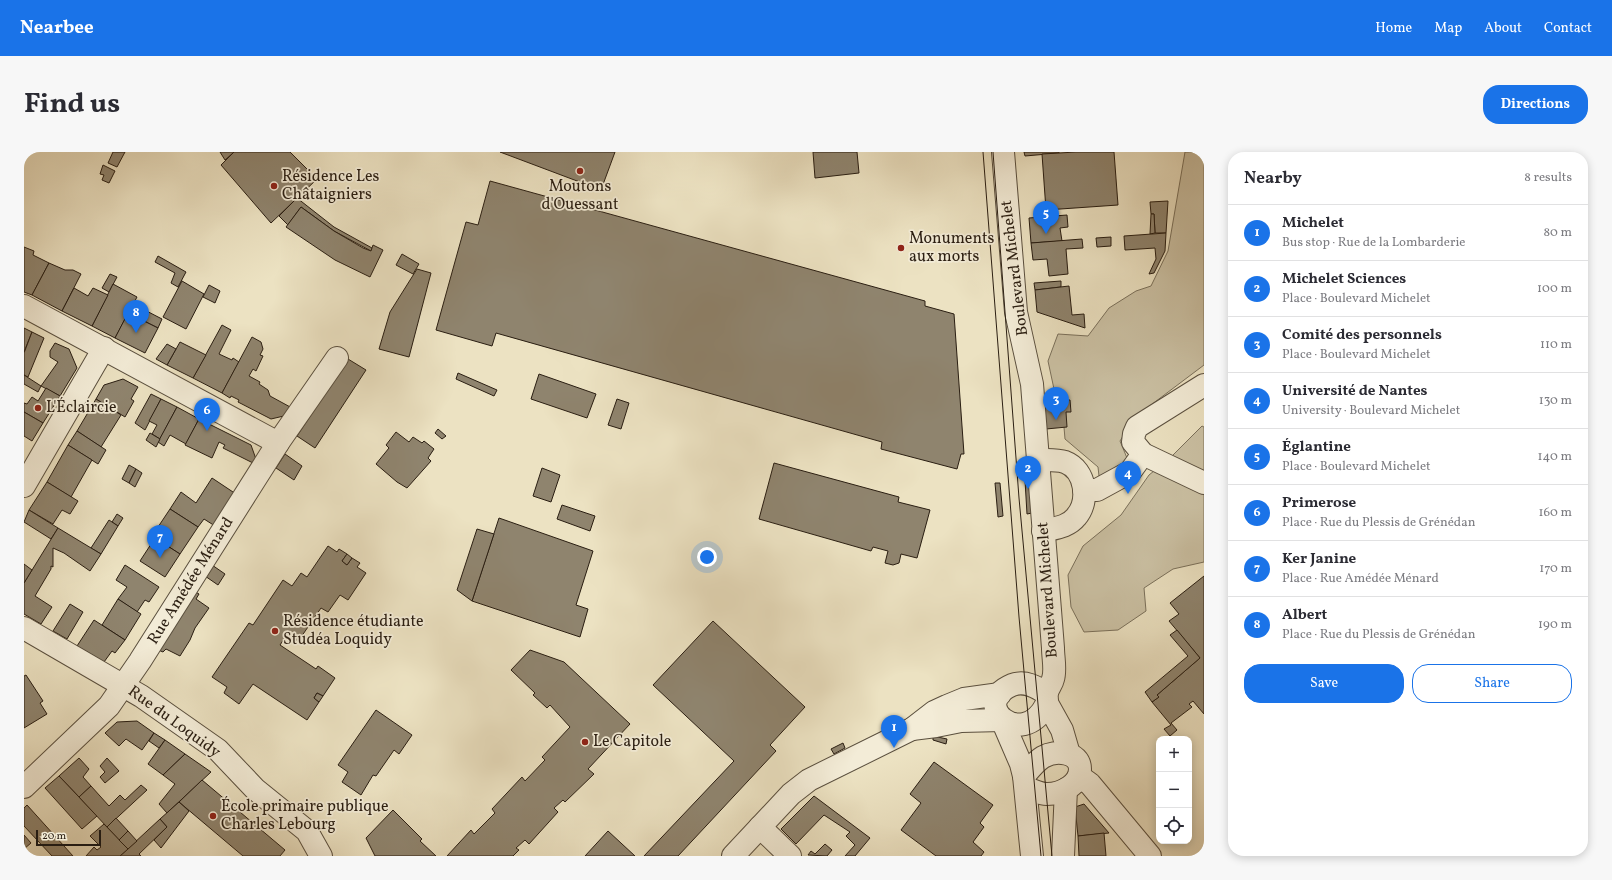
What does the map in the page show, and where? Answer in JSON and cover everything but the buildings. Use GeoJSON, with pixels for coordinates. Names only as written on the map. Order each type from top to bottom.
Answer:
{"type":"FeatureCollection","features":[{"type":"Feature","properties":{"kind":"street","name":"Boulevard Michelet"},"geometry":{"type":"LineString","coordinates":[[1002,152],[1016,312],[1032,384],[1053,648],[1054,678],[1047,698]]}},
{"type":"Feature","properties":{"kind":"street"},"geometry":{"type":"LineString","coordinates":[[24,306],[278,443]]}},
{"type":"Feature","properties":{"kind":"street"},"geometry":{"type":"LineString","coordinates":[[24,486],[104,348]]}},
{"type":"Feature","properties":{"kind":"street","name":"Rue Amédée Ménard"},"geometry":{"type":"LineString","coordinates":[[24,787],[102,714],[123,686],[278,443],[337,358]]}},
{"type":"Feature","properties":{"kind":"street"},"geometry":{"type":"LineString","coordinates":[[1204,385],[1166,411],[1137,427],[1133,442],[1143,454],[1204,483]]}},
{"type":"Feature","properties":{"kind":"street"},"geometry":{"type":"LineString","coordinates":[[1084,490],[1097,490],[1130,472],[1143,454]]}},
{"type":"Feature","properties":{"kind":"street"},"geometry":{"type":"LineString","coordinates":[[1038,460],[1052,459],[1065,462],[1075,468],[1082,480],[1084,490],[1082,507],[1076,518],[1066,525],[1043,531]]}},
{"type":"Feature","properties":{"kind":"street","name":"Rue du Loquidy"},"geometry":{"type":"LineString","coordinates":[[24,628],[123,686],[218,750],[255,789],[307,831],[321,856]]}},
{"type":"Feature","properties":{"kind":"street"},"geometry":{"type":"LineString","coordinates":[[733,856],[791,794],[809,780],[912,729],[934,712],[954,702],[964,699],[1000,694],[1017,684],[1036,686],[1047,698],[1062,730],[1070,754]]}},
{"type":"Feature","properties":{"kind":"street"},"geometry":{"type":"LineString","coordinates":[[1000,694],[996,701],[996,709],[1021,764],[1025,782],[1032,856]]}},
{"type":"Feature","properties":{"kind":"street"},"geometry":{"type":"LineString","coordinates":[[912,729],[960,721],[1002,720],[1012,724],[1028,722],[1038,717],[1047,698]]}},
{"type":"Feature","properties":{"kind":"street"},"geometry":{"type":"LineString","coordinates":[[1025,782],[1033,765],[1044,756],[1056,752],[1070,754],[1076,758],[1080,767],[1073,783],[1062,856]]}},
{"type":"Feature","properties":{"kind":"street"},"geometry":{"type":"LineString","coordinates":[[1025,782],[1047,794],[1073,783],[1090,784],[1150,856]]}},
{"type":"Feature","properties":{"kind":"street"},"geometry":{"type":"LineString","coordinates":[[760,827],[790,856]]}},
{"type":"Feature","properties":{"kind":"shaded area"},"geometry":{"type":"Polygon","coordinates":[[[1185,152],[1204,152],[1204,365],[1135,417],[1120,441],[1127,458],[1100,485],[1098,467],[1065,439],[1061,392],[1054,389],[1048,361],[1058,334],[1088,336],[1109,308],[1136,291],[1151,286],[1168,251],[1185,152]]]}},
{"type":"Feature","properties":{"kind":"shaded area"},"geometry":{"type":"Polygon","coordinates":[[[1202,426],[1204,427],[1204,562],[1173,569],[1144,588],[1146,611],[1118,630],[1084,632],[1071,607],[1068,575],[1083,546],[1121,515],[1149,475],[1170,458],[1202,426]]]}},
{"type":"Feature","properties":{"kind":"tram line"},"geometry":{"type":"LineString","coordinates":[[983,152],[1019,617],[1041,856]]}},
{"type":"Feature","properties":{"kind":"tram line"},"geometry":{"type":"LineString","coordinates":[[993,152],[1019,498],[1052,856]]}},
{"type":"Feature","properties":{"kind":"place","name":"Moutons d'Ouessant"},"geometry":{"type":"Point","coordinates":[580,171]}},
{"type":"Feature","properties":{"kind":"place","name":"Résidence Les Châtaigniers"},"geometry":{"type":"Point","coordinates":[274,186]}},
{"type":"Feature","properties":{"kind":"place","name":"Églantine"},"geometry":{"type":"Point","coordinates":[1046,234]}},
{"type":"Feature","properties":{"kind":"place","name":"Monuments aux morts"},"geometry":{"type":"Point","coordinates":[901,248]}},
{"type":"Feature","properties":{"kind":"place","name":"Albert"},"geometry":{"type":"Point","coordinates":[136,333]}},
{"type":"Feature","properties":{"kind":"place","name":"L'Éclaircie"},"geometry":{"type":"Point","coordinates":[38,408]}},
{"type":"Feature","properties":{"kind":"place","name":"Comité des personnels"},"geometry":{"type":"Point","coordinates":[1056,420]}},
{"type":"Feature","properties":{"kind":"place","name":"Primerose"},"geometry":{"type":"Point","coordinates":[207,431]}},
{"type":"Feature","properties":{"kind":"place","name":"Michelet Sciences"},"geometry":{"type":"Point","coordinates":[1028,489]}},
{"type":"Feature","properties":{"kind":"place","name":"Université de Nantes"},"geometry":{"type":"Point","coordinates":[1128,494]}},
{"type":"Feature","properties":{"kind":"place","name":"Ker Janine"},"geometry":{"type":"Point","coordinates":[160,558]}},
{"type":"Feature","properties":{"kind":"place","name":"Résidence étudiante Studéa Loquidy"},"geometry":{"type":"Point","coordinates":[275,631]}},
{"type":"Feature","properties":{"kind":"place","name":"Le Capitole"},"geometry":{"type":"Point","coordinates":[585,742]}},
{"type":"Feature","properties":{"kind":"place","name":"Michelet"},"geometry":{"type":"Point","coordinates":[894,748]}},
{"type":"Feature","properties":{"kind":"place","name":"École primaire publique Charles Lebourg"},"geometry":{"type":"Point","coordinates":[213,816]}}]}
